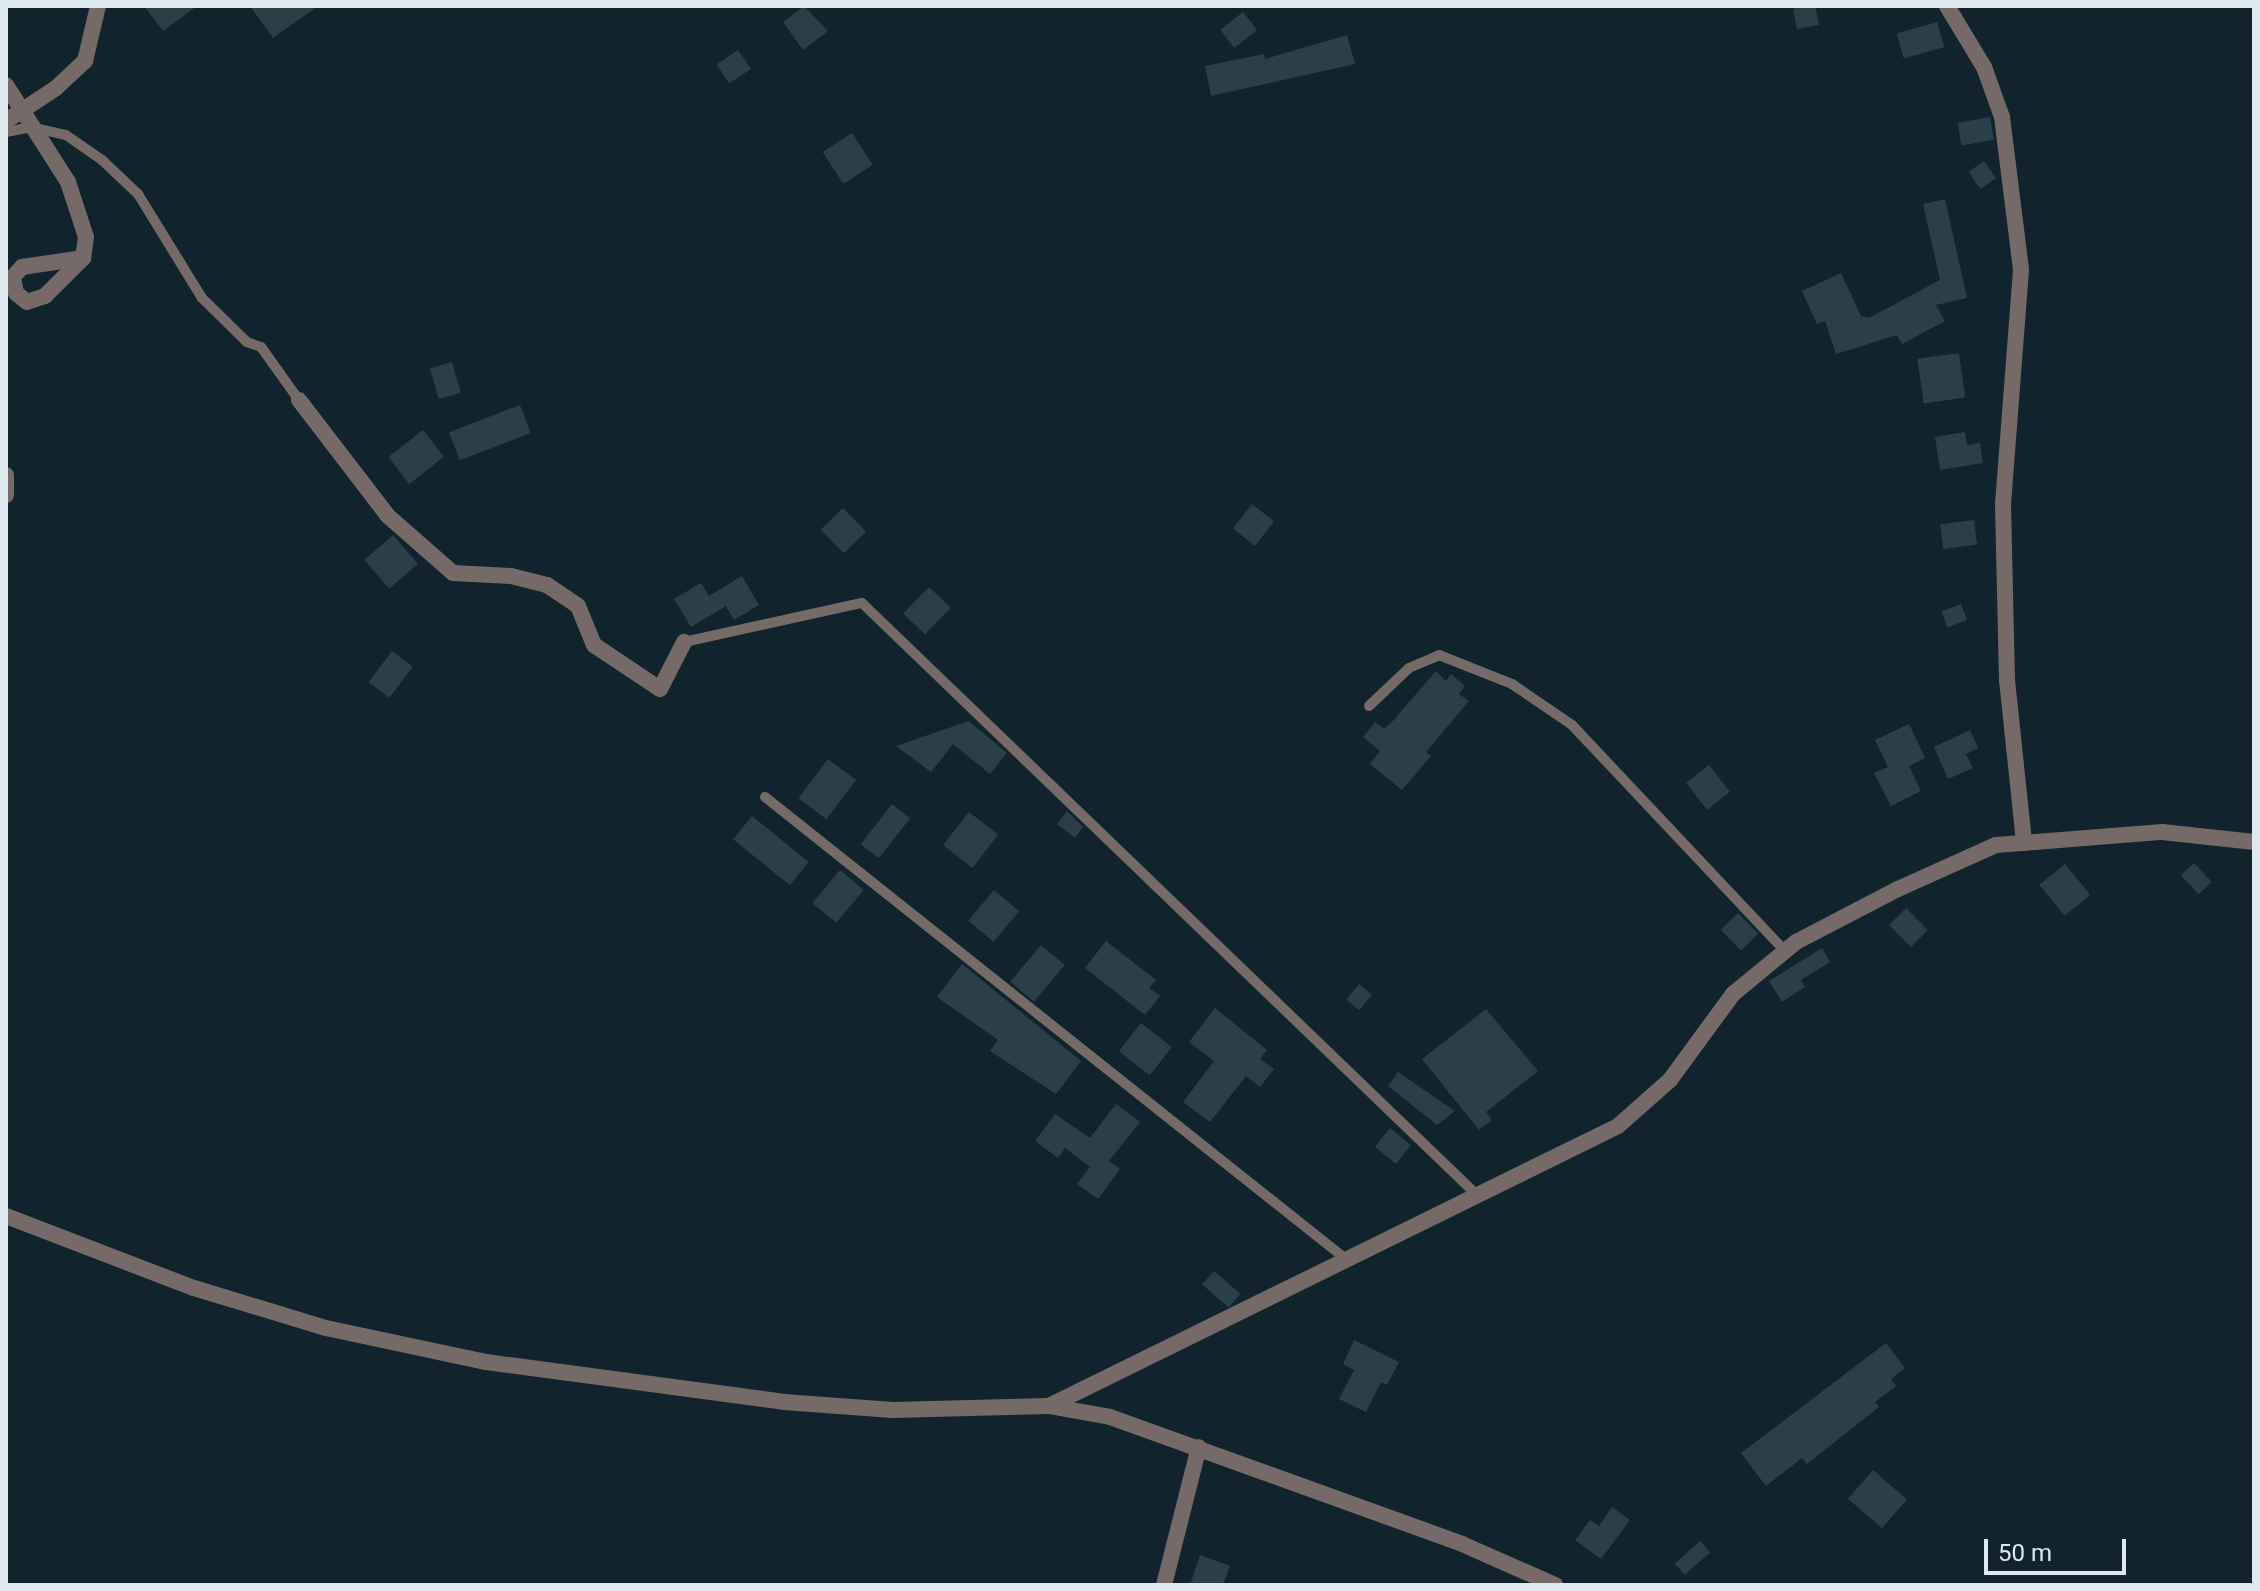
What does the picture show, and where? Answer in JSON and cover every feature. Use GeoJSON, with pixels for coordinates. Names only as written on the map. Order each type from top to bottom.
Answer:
{"type":"FeatureCollection","features":[{"type":"Feature","properties":{"kind":"street"},"geometry":{"type":"LineString","coordinates":[[6,121],[26,120],[85,61],[98,6]]}},
{"type":"Feature","properties":{"kind":"street"},"geometry":{"type":"LineString","coordinates":[[1947,6],[1984,67],[2002,117],[2021,270],[2003,504],[2007,680],[2024,843]]}},
{"type":"Feature","properties":{"kind":"street"},"geometry":{"type":"LineString","coordinates":[[6,85],[68,182],[86,237],[83,258]]}},
{"type":"Feature","properties":{"kind":"street"},"geometry":{"type":"LineString","coordinates":[[299,400],[388,516],[453,573],[511,576],[547,585],[578,606],[594,645],[660,689],[684,642]]}},
{"type":"Feature","properties":{"kind":"street"},"geometry":{"type":"LineString","coordinates":[[6,475],[6,495]]}},
{"type":"Feature","properties":{"kind":"street"},"geometry":{"type":"LineString","coordinates":[[1049,1406],[1618,1126],[1670,1080],[1733,994],[1785,951],[1898,889],[1996,845],[2162,832],[2254,842]]}},
{"type":"Feature","properties":{"kind":"street"},"geometry":{"type":"LineString","coordinates":[[6,1216],[194,1288],[326,1328],[486,1362],[815,1404],[893,1410],[1049,1406],[1110,1417],[1518,1565],[1555,1585]]}},
{"type":"Feature","properties":{"kind":"street"},"geometry":{"type":"LineString","coordinates":[[1164,1585],[1199,1447]]}},
{"type":"Feature","properties":{"kind":"lane"},"geometry":{"type":"LineString","coordinates":[[6,132],[26,120],[66,135],[138,194],[202,298],[247,342],[261,347],[299,400]]}},
{"type":"Feature","properties":{"kind":"lane"},"geometry":{"type":"LineString","coordinates":[[684,642],[862,603],[1476,1194]]}},
{"type":"Feature","properties":{"kind":"lane"},"geometry":{"type":"LineString","coordinates":[[1369,706],[1409,668],[1439,655],[1512,684],[1572,725],[1785,951]]}},
{"type":"Feature","properties":{"kind":"lane"},"geometry":{"type":"LineString","coordinates":[[765,797],[1347,1260]]}},
{"type":"Feature","properties":{"kind":"building"},"geometry":{"type":"Polygon","coordinates":[[[144,6],[197,6],[163,31],[144,6]]]}},
{"type":"Feature","properties":{"kind":"building"},"geometry":{"type":"Polygon","coordinates":[[[250,6],[318,6],[273,38],[250,6]]]}},
{"type":"Feature","properties":{"kind":"building"},"geometry":{"type":"Polygon","coordinates":[[[804,6],[828,31],[803,50],[783,22],[804,6]]]}},
{"type":"Feature","properties":{"kind":"building"},"geometry":{"type":"Polygon","coordinates":[[[1815,6],[1819,25],[1797,29],[1793,9],[1815,6]]]}},
{"type":"Feature","properties":{"kind":"building"},"geometry":{"type":"Polygon","coordinates":[[[1243,12],[1257,30],[1234,48],[1220,30],[1243,12]]]}},
{"type":"Feature","properties":{"kind":"building"},"geometry":{"type":"Polygon","coordinates":[[[1937,22],[1944,47],[1904,59],[1897,34],[1937,22]]]}},
{"type":"Feature","properties":{"kind":"building"},"geometry":{"type":"Polygon","coordinates":[[[1347,35],[1355,64],[1211,96],[1205,66],[1264,54],[1265,59],[1347,35]]]}},
{"type":"Feature","properties":{"kind":"building"},"geometry":{"type":"Polygon","coordinates":[[[738,50],[751,69],[729,84],[716,65],[738,50]]]}},
{"type":"Feature","properties":{"kind":"building"},"geometry":{"type":"Polygon","coordinates":[[[1990,117],[1994,140],[1961,145],[1958,123],[1990,117]]]}},
{"type":"Feature","properties":{"kind":"building"},"geometry":{"type":"Polygon","coordinates":[[[852,133],[873,165],[843,184],[823,152],[852,133]]]}},
{"type":"Feature","properties":{"kind":"building"},"geometry":{"type":"Polygon","coordinates":[[[1984,161],[1996,178],[1980,189],[1968,172],[1984,161]]]}},
{"type":"Feature","properties":{"kind":"building"},"geometry":{"type":"Polygon","coordinates":[[[1945,199],[1967,298],[1936,305],[1945,321],[1902,344],[1897,335],[1836,354],[1825,321],[1817,324],[1802,291],[1841,273],[1861,316],[1869,318],[1940,280],[1923,204],[1945,199]]]}},
{"type":"Feature","properties":{"kind":"building"},"geometry":{"type":"Polygon","coordinates":[[[1959,353],[1965,398],[1924,403],[1917,359],[1959,353]]]}},
{"type":"Feature","properties":{"kind":"building"},"geometry":{"type":"Polygon","coordinates":[[[452,362],[461,393],[439,399],[430,368],[452,362]]]}},
{"type":"Feature","properties":{"kind":"building"},"geometry":{"type":"Polygon","coordinates":[[[520,405],[531,433],[460,460],[449,432],[520,405]]]}},
{"type":"Feature","properties":{"kind":"building"},"geometry":{"type":"Polygon","coordinates":[[[423,430],[444,457],[409,484],[388,457],[423,430]]]}},
{"type":"Feature","properties":{"kind":"building"},"geometry":{"type":"Polygon","coordinates":[[[1965,432],[1967,445],[1980,443],[1983,463],[1940,470],[1935,437],[1965,432]]]}},
{"type":"Feature","properties":{"kind":"building"},"geometry":{"type":"Polygon","coordinates":[[[1252,504],[1274,521],[1255,546],[1233,528],[1252,504]]]}},
{"type":"Feature","properties":{"kind":"building"},"geometry":{"type":"Polygon","coordinates":[[[843,508],[866,532],[844,553],[821,530],[843,508]]]}},
{"type":"Feature","properties":{"kind":"building"},"geometry":{"type":"Polygon","coordinates":[[[1974,520],[1977,545],[1943,549],[1940,524],[1974,520]]]}},
{"type":"Feature","properties":{"kind":"building"},"geometry":{"type":"Polygon","coordinates":[[[393,535],[418,564],[389,589],[364,560],[393,535]]]}},
{"type":"Feature","properties":{"kind":"building"},"geometry":{"type":"Polygon","coordinates":[[[742,576],[759,605],[734,620],[726,606],[691,627],[674,599],[701,583],[709,596],[742,576]]]}},
{"type":"Feature","properties":{"kind":"building"},"geometry":{"type":"Polygon","coordinates":[[[929,587],[951,608],[925,634],[903,614],[929,587]]]}},
{"type":"Feature","properties":{"kind":"building"},"geometry":{"type":"Polygon","coordinates":[[[1961,604],[1967,620],[1947,627],[1941,612],[1961,604]]]}},
{"type":"Feature","properties":{"kind":"building"},"geometry":{"type":"Polygon","coordinates":[[[392,651],[413,667],[389,698],[369,682],[392,651]]]}},
{"type":"Feature","properties":{"kind":"building"},"geometry":{"type":"Polygon","coordinates":[[[1436,671],[1446,681],[1451,674],[1465,686],[1459,694],[1469,701],[1426,752],[1431,756],[1402,790],[1370,764],[1380,751],[1363,737],[1375,722],[1384,729],[1391,723],[1436,671]]]}},
{"type":"Feature","properties":{"kind":"building"},"geometry":{"type":"Polygon","coordinates":[[[969,721],[1007,753],[990,774],[953,744],[931,772],[896,746],[969,721]]]}},
{"type":"Feature","properties":{"kind":"building"},"geometry":{"type":"Polygon","coordinates":[[[1909,724],[1925,758],[1909,766],[1921,791],[1891,806],[1874,773],[1888,767],[1875,740],[1909,724]]]}},
{"type":"Feature","properties":{"kind":"building"},"geometry":{"type":"Polygon","coordinates":[[[1970,730],[1978,748],[1966,754],[1973,768],[1948,779],[1934,747],[1970,730]]]}},
{"type":"Feature","properties":{"kind":"building"},"geometry":{"type":"Polygon","coordinates":[[[828,759],[856,780],[826,819],[799,798],[828,759]]]}},
{"type":"Feature","properties":{"kind":"building"},"geometry":{"type":"Polygon","coordinates":[[[1709,765],[1730,792],[1707,810],[1686,783],[1709,765]]]}},
{"type":"Feature","properties":{"kind":"building"},"geometry":{"type":"Polygon","coordinates":[[[892,804],[910,818],[879,858],[861,844],[892,804]]]}},
{"type":"Feature","properties":{"kind":"building"},"geometry":{"type":"Polygon","coordinates":[[[1067,811],[1083,827],[1075,838],[1057,824],[1067,811]]]}},
{"type":"Feature","properties":{"kind":"building"},"geometry":{"type":"Polygon","coordinates":[[[969,812],[998,835],[972,868],[943,845],[969,812]]]}},
{"type":"Feature","properties":{"kind":"building"},"geometry":{"type":"Polygon","coordinates":[[[752,816],[809,862],[790,885],[733,839],[752,816]]]}},
{"type":"Feature","properties":{"kind":"building"},"geometry":{"type":"Polygon","coordinates":[[[2194,863],[2212,882],[2199,894],[2181,875],[2194,863]]]}},
{"type":"Feature","properties":{"kind":"building"},"geometry":{"type":"Polygon","coordinates":[[[2065,864],[2090,895],[2065,916],[2039,885],[2065,864]]]}},
{"type":"Feature","properties":{"kind":"building"},"geometry":{"type":"Polygon","coordinates":[[[840,870],[864,890],[836,923],[812,903],[840,870]]]}},
{"type":"Feature","properties":{"kind":"building"},"geometry":{"type":"Polygon","coordinates":[[[994,890],[1019,911],[994,942],[968,921],[994,890]]]}},
{"type":"Feature","properties":{"kind":"building"},"geometry":{"type":"Polygon","coordinates":[[[1906,908],[1928,930],[1911,947],[1889,925],[1906,908]]]}},
{"type":"Feature","properties":{"kind":"building"},"geometry":{"type":"Polygon","coordinates":[[[1738,913],[1758,934],[1741,951],[1721,930],[1738,913]]]}},
{"type":"Feature","properties":{"kind":"building"},"geometry":{"type":"Polygon","coordinates":[[[1106,941],[1156,980],[1149,988],[1160,996],[1145,1015],[1085,968],[1106,941]]]}},
{"type":"Feature","properties":{"kind":"building"},"geometry":{"type":"Polygon","coordinates":[[[1041,945],[1065,965],[1034,1002],[1010,982],[1041,945]]]}},
{"type":"Feature","properties":{"kind":"building"},"geometry":{"type":"Polygon","coordinates":[[[1822,948],[1830,962],[1801,980],[1805,987],[1782,1002],[1769,981],[1822,948]]]}},
{"type":"Feature","properties":{"kind":"building"},"geometry":{"type":"Polygon","coordinates":[[[962,964],[1081,1061],[1056,1094],[990,1051],[998,1040],[937,997],[962,964]]]}},
{"type":"Feature","properties":{"kind":"building"},"geometry":{"type":"Polygon","coordinates":[[[1359,984],[1372,995],[1359,1010],[1346,999],[1359,984]]]}},
{"type":"Feature","properties":{"kind":"building"},"geometry":{"type":"Polygon","coordinates":[[[1215,1008],[1267,1050],[1260,1059],[1274,1069],[1260,1087],[1246,1076],[1210,1122],[1183,1102],[1214,1061],[1189,1042],[1215,1008]]]}},
{"type":"Feature","properties":{"kind":"building"},"geometry":{"type":"Polygon","coordinates":[[[1486,1009],[1538,1071],[1486,1112],[1492,1120],[1479,1130],[1422,1059],[1486,1009]]]}},
{"type":"Feature","properties":{"kind":"building"},"geometry":{"type":"Polygon","coordinates":[[[1141,1023],[1172,1047],[1150,1075],[1119,1051],[1141,1023]]]}},
{"type":"Feature","properties":{"kind":"building"},"geometry":{"type":"Polygon","coordinates":[[[1398,1072],[1455,1111],[1437,1125],[1388,1086],[1398,1072]]]}},
{"type":"Feature","properties":{"kind":"building"},"geometry":{"type":"Polygon","coordinates":[[[1116,1104],[1140,1122],[1109,1161],[1120,1169],[1098,1199],[1077,1184],[1090,1167],[1065,1148],[1058,1158],[1035,1141],[1055,1114],[1090,1138],[1116,1104]]]}},
{"type":"Feature","properties":{"kind":"building"},"geometry":{"type":"Polygon","coordinates":[[[1390,1128],[1411,1145],[1396,1164],[1375,1147],[1390,1128]]]}},
{"type":"Feature","properties":{"kind":"building"},"geometry":{"type":"Polygon","coordinates":[[[1214,1271],[1240,1294],[1229,1308],[1202,1285],[1214,1271]]]}},
{"type":"Feature","properties":{"kind":"building"},"geometry":{"type":"Polygon","coordinates":[[[1354,1340],[1399,1362],[1387,1385],[1381,1382],[1366,1412],[1339,1399],[1354,1370],[1343,1364],[1354,1340]]]}},
{"type":"Feature","properties":{"kind":"building"},"geometry":{"type":"Polygon","coordinates":[[[1886,1343],[1905,1368],[1891,1379],[1896,1386],[1875,1402],[1879,1407],[1807,1464],[1802,1458],[1766,1486],[1741,1453],[1886,1343]]]}},
{"type":"Feature","properties":{"kind":"building"},"geometry":{"type":"Polygon","coordinates":[[[1873,1470],[1907,1500],[1882,1528],[1848,1499],[1873,1470]]]}},
{"type":"Feature","properties":{"kind":"building"},"geometry":{"type":"Polygon","coordinates":[[[1612,1507],[1630,1520],[1601,1559],[1575,1540],[1590,1520],[1599,1526],[1612,1507]]]}},
{"type":"Feature","properties":{"kind":"building"},"geometry":{"type":"Polygon","coordinates":[[[1700,1541],[1710,1552],[1685,1575],[1675,1564],[1700,1541]]]}},
{"type":"Feature","properties":{"kind":"building"},"geometry":{"type":"Polygon","coordinates":[[[1200,1555],[1230,1566],[1223,1585],[1190,1585],[1200,1555]]]}}]}
